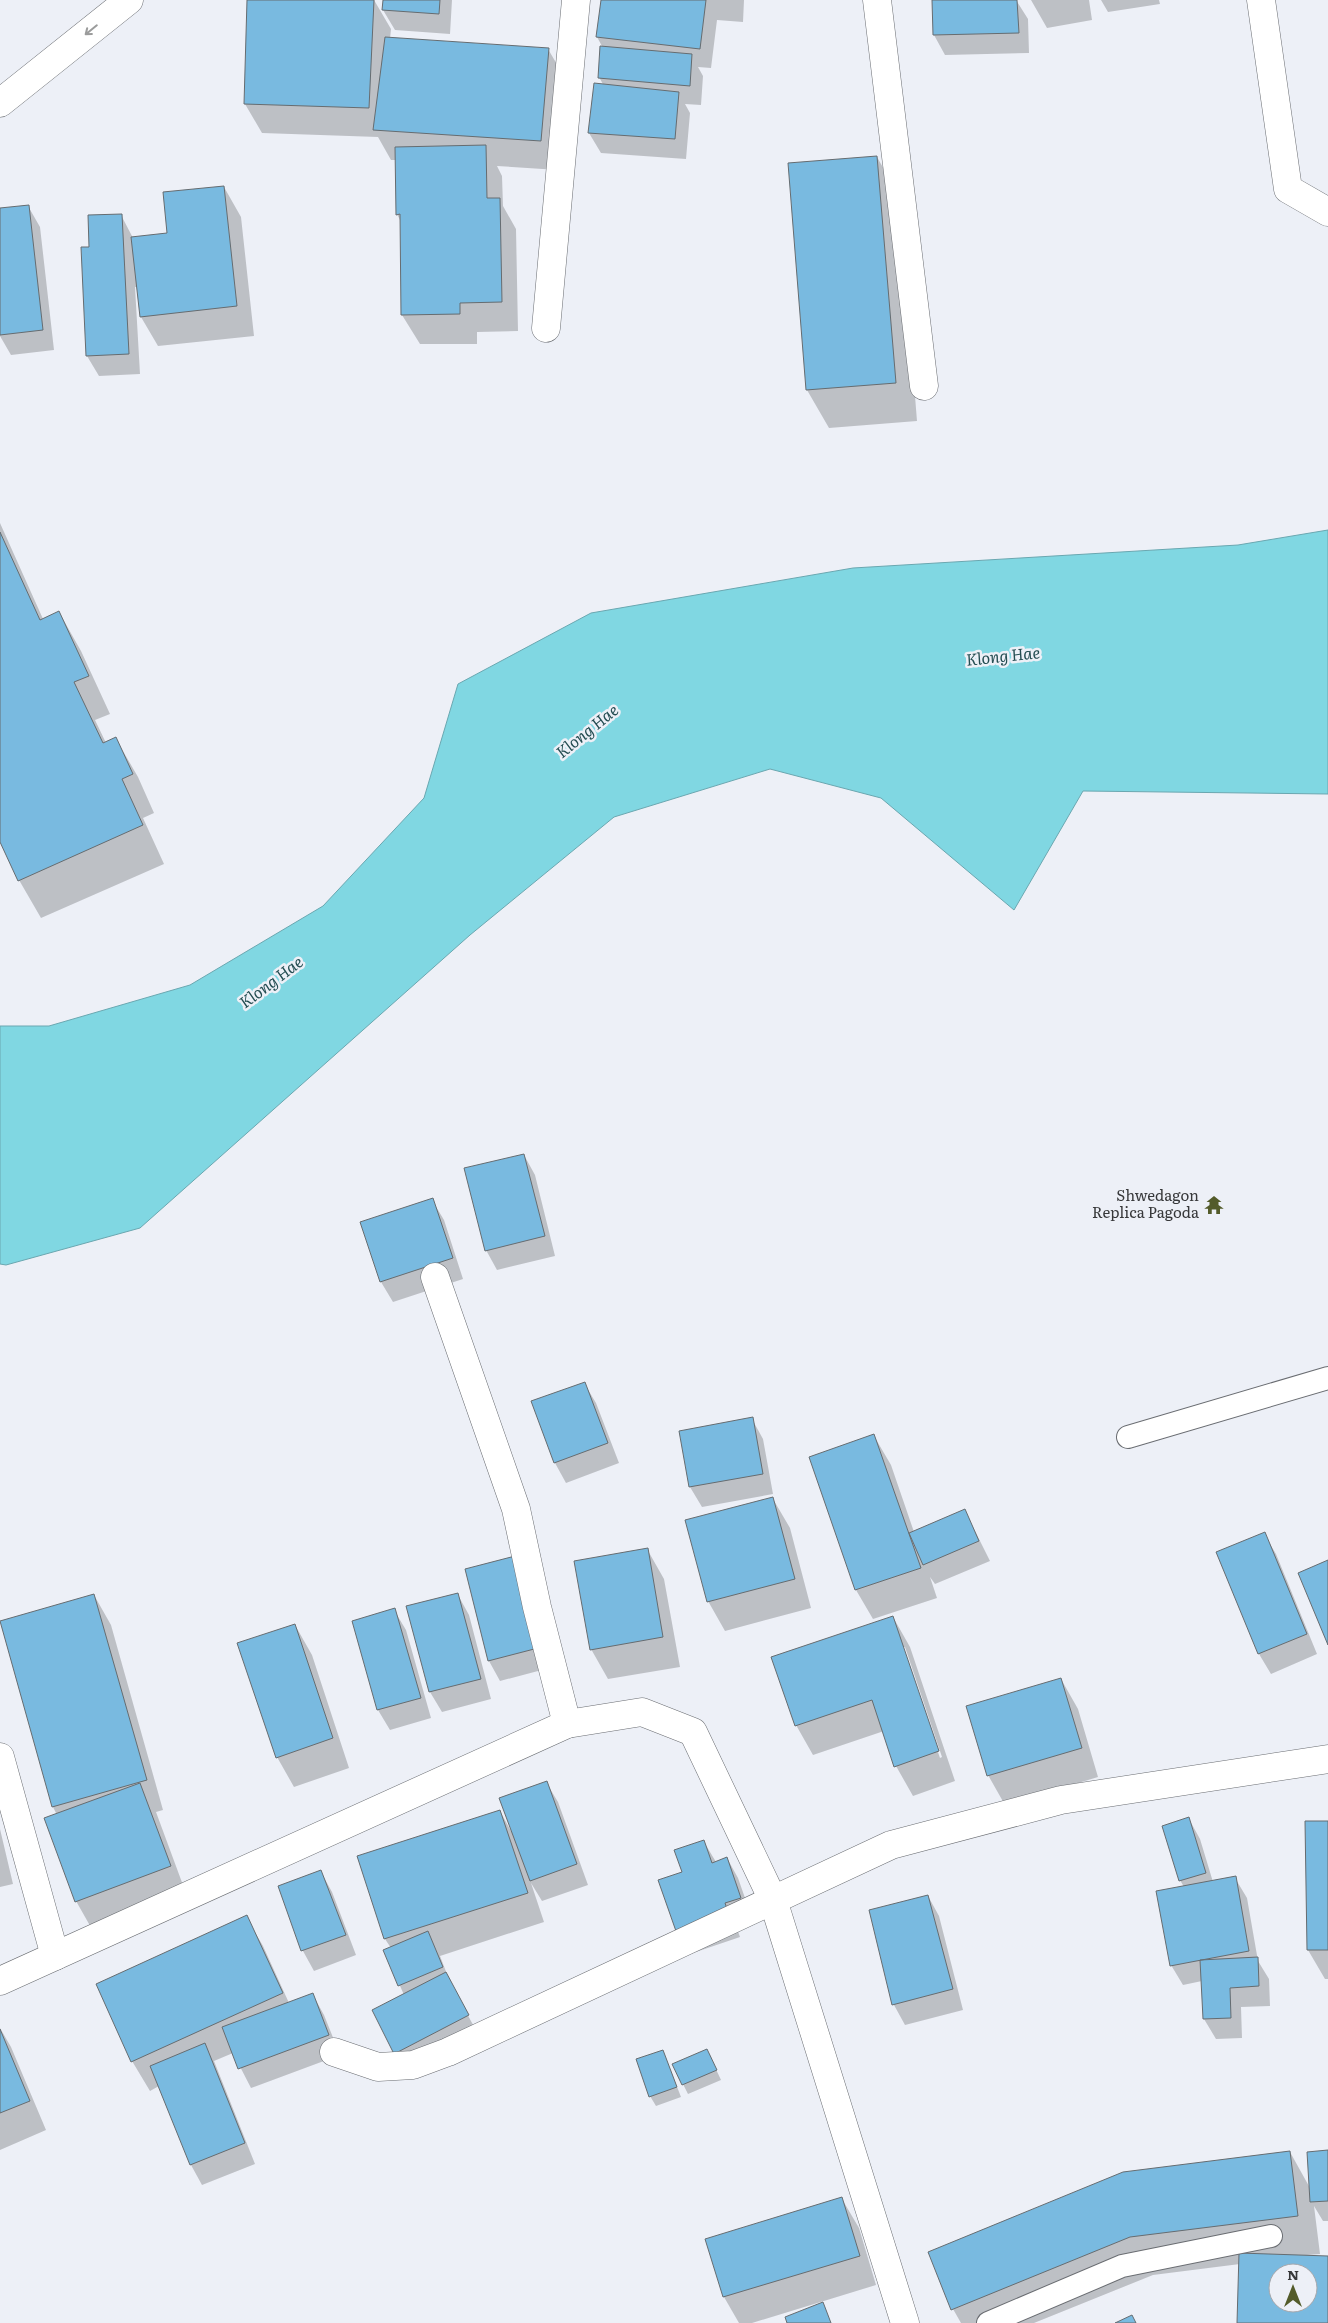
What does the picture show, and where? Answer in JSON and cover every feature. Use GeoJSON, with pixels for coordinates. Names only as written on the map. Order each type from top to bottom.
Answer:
{"type":"FeatureCollection","features":[{"type":"Feature","properties":{"kind":"street"},"geometry":{"type":"LineString","coordinates":[[0,103],[129,0]]}},
{"type":"Feature","properties":{"kind":"street"},"geometry":{"type":"LineString","coordinates":[[546,328],[576,0]]}},
{"type":"Feature","properties":{"kind":"street"},"geometry":{"type":"LineString","coordinates":[[877,0],[924,386]]}},
{"type":"Feature","properties":{"kind":"street"},"geometry":{"type":"LineString","coordinates":[[1261,0],[1288,189],[1328,212]]}},
{"type":"Feature","properties":{"kind":"street"},"geometry":{"type":"LineString","coordinates":[[435,1277],[516,1509],[537,1607],[568,1724]]}},
{"type":"Feature","properties":{"kind":"street"},"geometry":{"type":"LineString","coordinates":[[0,1982],[568,1724],[642,1712],[693,1732],[773,1900],[905,2323]]}},
{"type":"Feature","properties":{"kind":"street"},"geometry":{"type":"LineString","coordinates":[[0,1757],[55,1956]]}},
{"type":"Feature","properties":{"kind":"street"},"geometry":{"type":"LineString","coordinates":[[334,2052],[378,2067],[413,2066],[448,2052],[891,1845],[1061,1800],[1328,1759]]}},
{"type":"Feature","properties":{"kind":"lane"},"geometry":{"type":"LineString","coordinates":[[1128,1437],[1328,1378]]}},
{"type":"Feature","properties":{"kind":"lane"},"geometry":{"type":"LineString","coordinates":[[988,2323],[1122,2266],[1271,2236]]}},
{"type":"Feature","properties":{"kind":"water","name":"Klong Hae"},"geometry":{"type":"Polygon","coordinates":[[[1328,530],[1328,794],[1083,791],[1014,910],[881,798],[770,769],[614,817],[470,935],[140,1228],[6,1265],[0,1264],[0,1026],[49,1026],[190,985],[323,906],[424,798],[458,684],[591,613],[853,568],[1238,545],[1328,530]]]}},
{"type":"Feature","properties":{"kind":"building"},"geometry":{"type":"Polygon","coordinates":[[[247,0],[374,0],[369,108],[244,104],[247,0]]]}},
{"type":"Feature","properties":{"kind":"building"},"geometry":{"type":"Polygon","coordinates":[[[383,0],[440,0],[439,14],[382,10],[383,0]]]}},
{"type":"Feature","properties":{"kind":"building"},"geometry":{"type":"Polygon","coordinates":[[[601,0],[706,0],[700,49],[596,37],[601,0]]]}},
{"type":"Feature","properties":{"kind":"building"},"geometry":{"type":"Polygon","coordinates":[[[932,0],[1017,0],[1019,33],[933,35],[932,0]]]}},
{"type":"Feature","properties":{"kind":"building"},"geometry":{"type":"Polygon","coordinates":[[[385,37],[549,48],[541,141],[373,130],[385,37]]]}},
{"type":"Feature","properties":{"kind":"building"},"geometry":{"type":"Polygon","coordinates":[[[600,46],[692,54],[690,86],[598,78],[600,46]]]}},
{"type":"Feature","properties":{"kind":"building"},"geometry":{"type":"Polygon","coordinates":[[[594,83],[679,92],[675,139],[588,133],[594,83]]]}},
{"type":"Feature","properties":{"kind":"building"},"geometry":{"type":"Polygon","coordinates":[[[486,145],[487,198],[500,198],[502,302],[460,303],[460,314],[401,315],[400,214],[396,215],[395,147],[486,145]]]}},
{"type":"Feature","properties":{"kind":"building"},"geometry":{"type":"Polygon","coordinates":[[[877,156],[896,383],[806,390],[788,163],[877,156]]]}},
{"type":"Feature","properties":{"kind":"building"},"geometry":{"type":"Polygon","coordinates":[[[224,186],[237,306],[140,317],[131,237],[167,233],[163,192],[224,186]]]}},
{"type":"Feature","properties":{"kind":"building"},"geometry":{"type":"Polygon","coordinates":[[[29,205],[43,330],[0,335],[0,208],[29,205]]]}},
{"type":"Feature","properties":{"kind":"building"},"geometry":{"type":"Polygon","coordinates":[[[122,214],[129,354],[86,356],[81,247],[89,247],[88,215],[122,214]]]}},
{"type":"Feature","properties":{"kind":"building"},"geometry":{"type":"Polygon","coordinates":[[[0,532],[40,620],[59,611],[89,676],[74,682],[103,743],[116,737],[133,774],[122,779],[143,825],[18,881],[0,842],[0,532]]]}},
{"type":"Feature","properties":{"kind":"building"},"geometry":{"type":"Polygon","coordinates":[[[524,1154],[545,1236],[485,1251],[464,1168],[524,1154]]]}},
{"type":"Feature","properties":{"kind":"building"},"geometry":{"type":"Polygon","coordinates":[[[433,1198],[453,1258],[380,1282],[360,1222],[433,1198]]]}},
{"type":"Feature","properties":{"kind":"building"},"geometry":{"type":"Polygon","coordinates":[[[585,1382],[608,1443],[554,1463],[531,1401],[585,1382]]]}},
{"type":"Feature","properties":{"kind":"building"},"geometry":{"type":"Polygon","coordinates":[[[753,1417],[763,1474],[689,1487],[679,1431],[753,1417]]]}},
{"type":"Feature","properties":{"kind":"building"},"geometry":{"type":"Polygon","coordinates":[[[874,1434],[921,1568],[855,1590],[809,1457],[874,1434]]]}},
{"type":"Feature","properties":{"kind":"building"},"geometry":{"type":"Polygon","coordinates":[[[773,1497],[795,1579],[707,1602],[685,1520],[773,1497]]]}},
{"type":"Feature","properties":{"kind":"building"},"geometry":{"type":"Polygon","coordinates":[[[965,1509],[979,1541],[923,1565],[909,1533],[965,1509]]]}},
{"type":"Feature","properties":{"kind":"building"},"geometry":{"type":"Polygon","coordinates":[[[1265,1532],[1307,1634],[1258,1654],[1216,1552],[1265,1532]]]}},
{"type":"Feature","properties":{"kind":"building"},"geometry":{"type":"Polygon","coordinates":[[[648,1548],[663,1637],[590,1650],[574,1561],[648,1548]]]}},
{"type":"Feature","properties":{"kind":"building"},"geometry":{"type":"Polygon","coordinates":[[[519,1555],[542,1647],[488,1661],[465,1569],[519,1555]]]}},
{"type":"Feature","properties":{"kind":"building"},"geometry":{"type":"Polygon","coordinates":[[[1328,1560],[1328,1645],[1298,1573],[1328,1560]]]}},
{"type":"Feature","properties":{"kind":"building"},"geometry":{"type":"Polygon","coordinates":[[[458,1593],[481,1679],[429,1692],[406,1606],[458,1593]]]}},
{"type":"Feature","properties":{"kind":"building"},"geometry":{"type":"Polygon","coordinates":[[[94,1594],[147,1780],[52,1807],[0,1621],[94,1594]]]}},
{"type":"Feature","properties":{"kind":"building"},"geometry":{"type":"Polygon","coordinates":[[[395,1608],[421,1698],[377,1710],[352,1621],[395,1608]]]}},
{"type":"Feature","properties":{"kind":"building"},"geometry":{"type":"Polygon","coordinates":[[[893,1616],[939,1751],[894,1767],[872,1700],[795,1726],[771,1657],[893,1616]]]}},
{"type":"Feature","properties":{"kind":"building"},"geometry":{"type":"Polygon","coordinates":[[[295,1624],[333,1738],[276,1758],[237,1643],[295,1624]]]}},
{"type":"Feature","properties":{"kind":"building"},"geometry":{"type":"Polygon","coordinates":[[[1061,1678],[1082,1748],[987,1776],[966,1706],[1061,1678]]]}},
{"type":"Feature","properties":{"kind":"building"},"geometry":{"type":"Polygon","coordinates":[[[547,1781],[577,1864],[530,1881],[499,1798],[547,1781]]]}},
{"type":"Feature","properties":{"kind":"building"},"geometry":{"type":"Polygon","coordinates":[[[140,1783],[171,1866],[75,1902],[44,1818],[140,1783]]]}},
{"type":"Feature","properties":{"kind":"building"},"geometry":{"type":"Polygon","coordinates":[[[500,1810],[528,1893],[384,1939],[357,1856],[500,1810]]]}},
{"type":"Feature","properties":{"kind":"building"},"geometry":{"type":"Polygon","coordinates":[[[1189,1817],[1206,1873],[1179,1881],[1162,1826],[1189,1817]]]}},
{"type":"Feature","properties":{"kind":"building"},"geometry":{"type":"Polygon","coordinates":[[[1305,1821],[1328,1821],[1328,1950],[1307,1950],[1305,1821]]]}},
{"type":"Feature","properties":{"kind":"building"},"geometry":{"type":"Polygon","coordinates":[[[704,1840],[712,1863],[727,1857],[741,1898],[725,1903],[730,1917],[677,1934],[658,1880],[682,1872],[674,1850],[704,1840]]]}},
{"type":"Feature","properties":{"kind":"building"},"geometry":{"type":"Polygon","coordinates":[[[321,1870],[346,1935],[301,1951],[278,1886],[321,1870]]]}},
{"type":"Feature","properties":{"kind":"building"},"geometry":{"type":"Polygon","coordinates":[[[1236,1876],[1249,1951],[1170,1966],[1156,1891],[1236,1876]]]}},
{"type":"Feature","properties":{"kind":"building"},"geometry":{"type":"Polygon","coordinates":[[[928,1895],[953,1989],[892,2005],[869,1910],[928,1895]]]}},
{"type":"Feature","properties":{"kind":"building"},"geometry":{"type":"Polygon","coordinates":[[[247,1915],[283,1993],[131,2062],[96,1984],[247,1915]]]}},
{"type":"Feature","properties":{"kind":"building"},"geometry":{"type":"Polygon","coordinates":[[[428,1931],[443,1967],[398,1986],[383,1950],[428,1931]]]}},
{"type":"Feature","properties":{"kind":"building"},"geometry":{"type":"Polygon","coordinates":[[[1258,1957],[1259,1986],[1230,1988],[1231,2018],[1203,2019],[1200,1960],[1258,1957]]]}},
{"type":"Feature","properties":{"kind":"building"},"geometry":{"type":"Polygon","coordinates":[[[446,1972],[469,2015],[394,2054],[372,2010],[446,1972]]]}},
{"type":"Feature","properties":{"kind":"building"},"geometry":{"type":"Polygon","coordinates":[[[313,1993],[329,2035],[238,2069],[222,2027],[313,1993]]]}},
{"type":"Feature","properties":{"kind":"building"},"geometry":{"type":"Polygon","coordinates":[[[0,2029],[30,2101],[0,2113],[0,2029]]]}},
{"type":"Feature","properties":{"kind":"building"},"geometry":{"type":"Polygon","coordinates":[[[205,2043],[245,2143],[190,2165],[150,2066],[205,2043]]]}},
{"type":"Feature","properties":{"kind":"building"},"geometry":{"type":"Polygon","coordinates":[[[707,2049],[717,2070],[682,2085],[672,2064],[707,2049]]]}},
{"type":"Feature","properties":{"kind":"building"},"geometry":{"type":"Polygon","coordinates":[[[663,2050],[677,2087],[649,2097],[636,2059],[663,2050]]]}},
{"type":"Feature","properties":{"kind":"building"},"geometry":{"type":"Polygon","coordinates":[[[1328,2150],[1328,2201],[1310,2202],[1307,2152],[1328,2150]]]}},
{"type":"Feature","properties":{"kind":"building"},"geometry":{"type":"Polygon","coordinates":[[[1290,2151],[1298,2216],[1130,2237],[951,2310],[928,2252],[1123,2172],[1290,2151]]]}},
{"type":"Feature","properties":{"kind":"building"},"geometry":{"type":"Polygon","coordinates":[[[842,2197],[860,2256],[723,2297],[705,2239],[842,2197]]]}},
{"type":"Feature","properties":{"kind":"building"},"geometry":{"type":"Polygon","coordinates":[[[1239,2253],[1328,2256],[1328,2323],[1237,2323],[1239,2253]]]}},
{"type":"Feature","properties":{"kind":"building"},"geometry":{"type":"Polygon","coordinates":[[[823,2302],[831,2323],[787,2323],[785,2317],[823,2302]]]}},
{"type":"Feature","properties":{"kind":"building"},"geometry":{"type":"Polygon","coordinates":[[[1132,2315],[1136,2323],[1115,2323],[1132,2315]]]}},
{"type":"Feature","properties":{"kind":"place","name":"Shwedagon Replica Pagoda"},"geometry":{"type":"Point","coordinates":[1214,1205]}}]}
